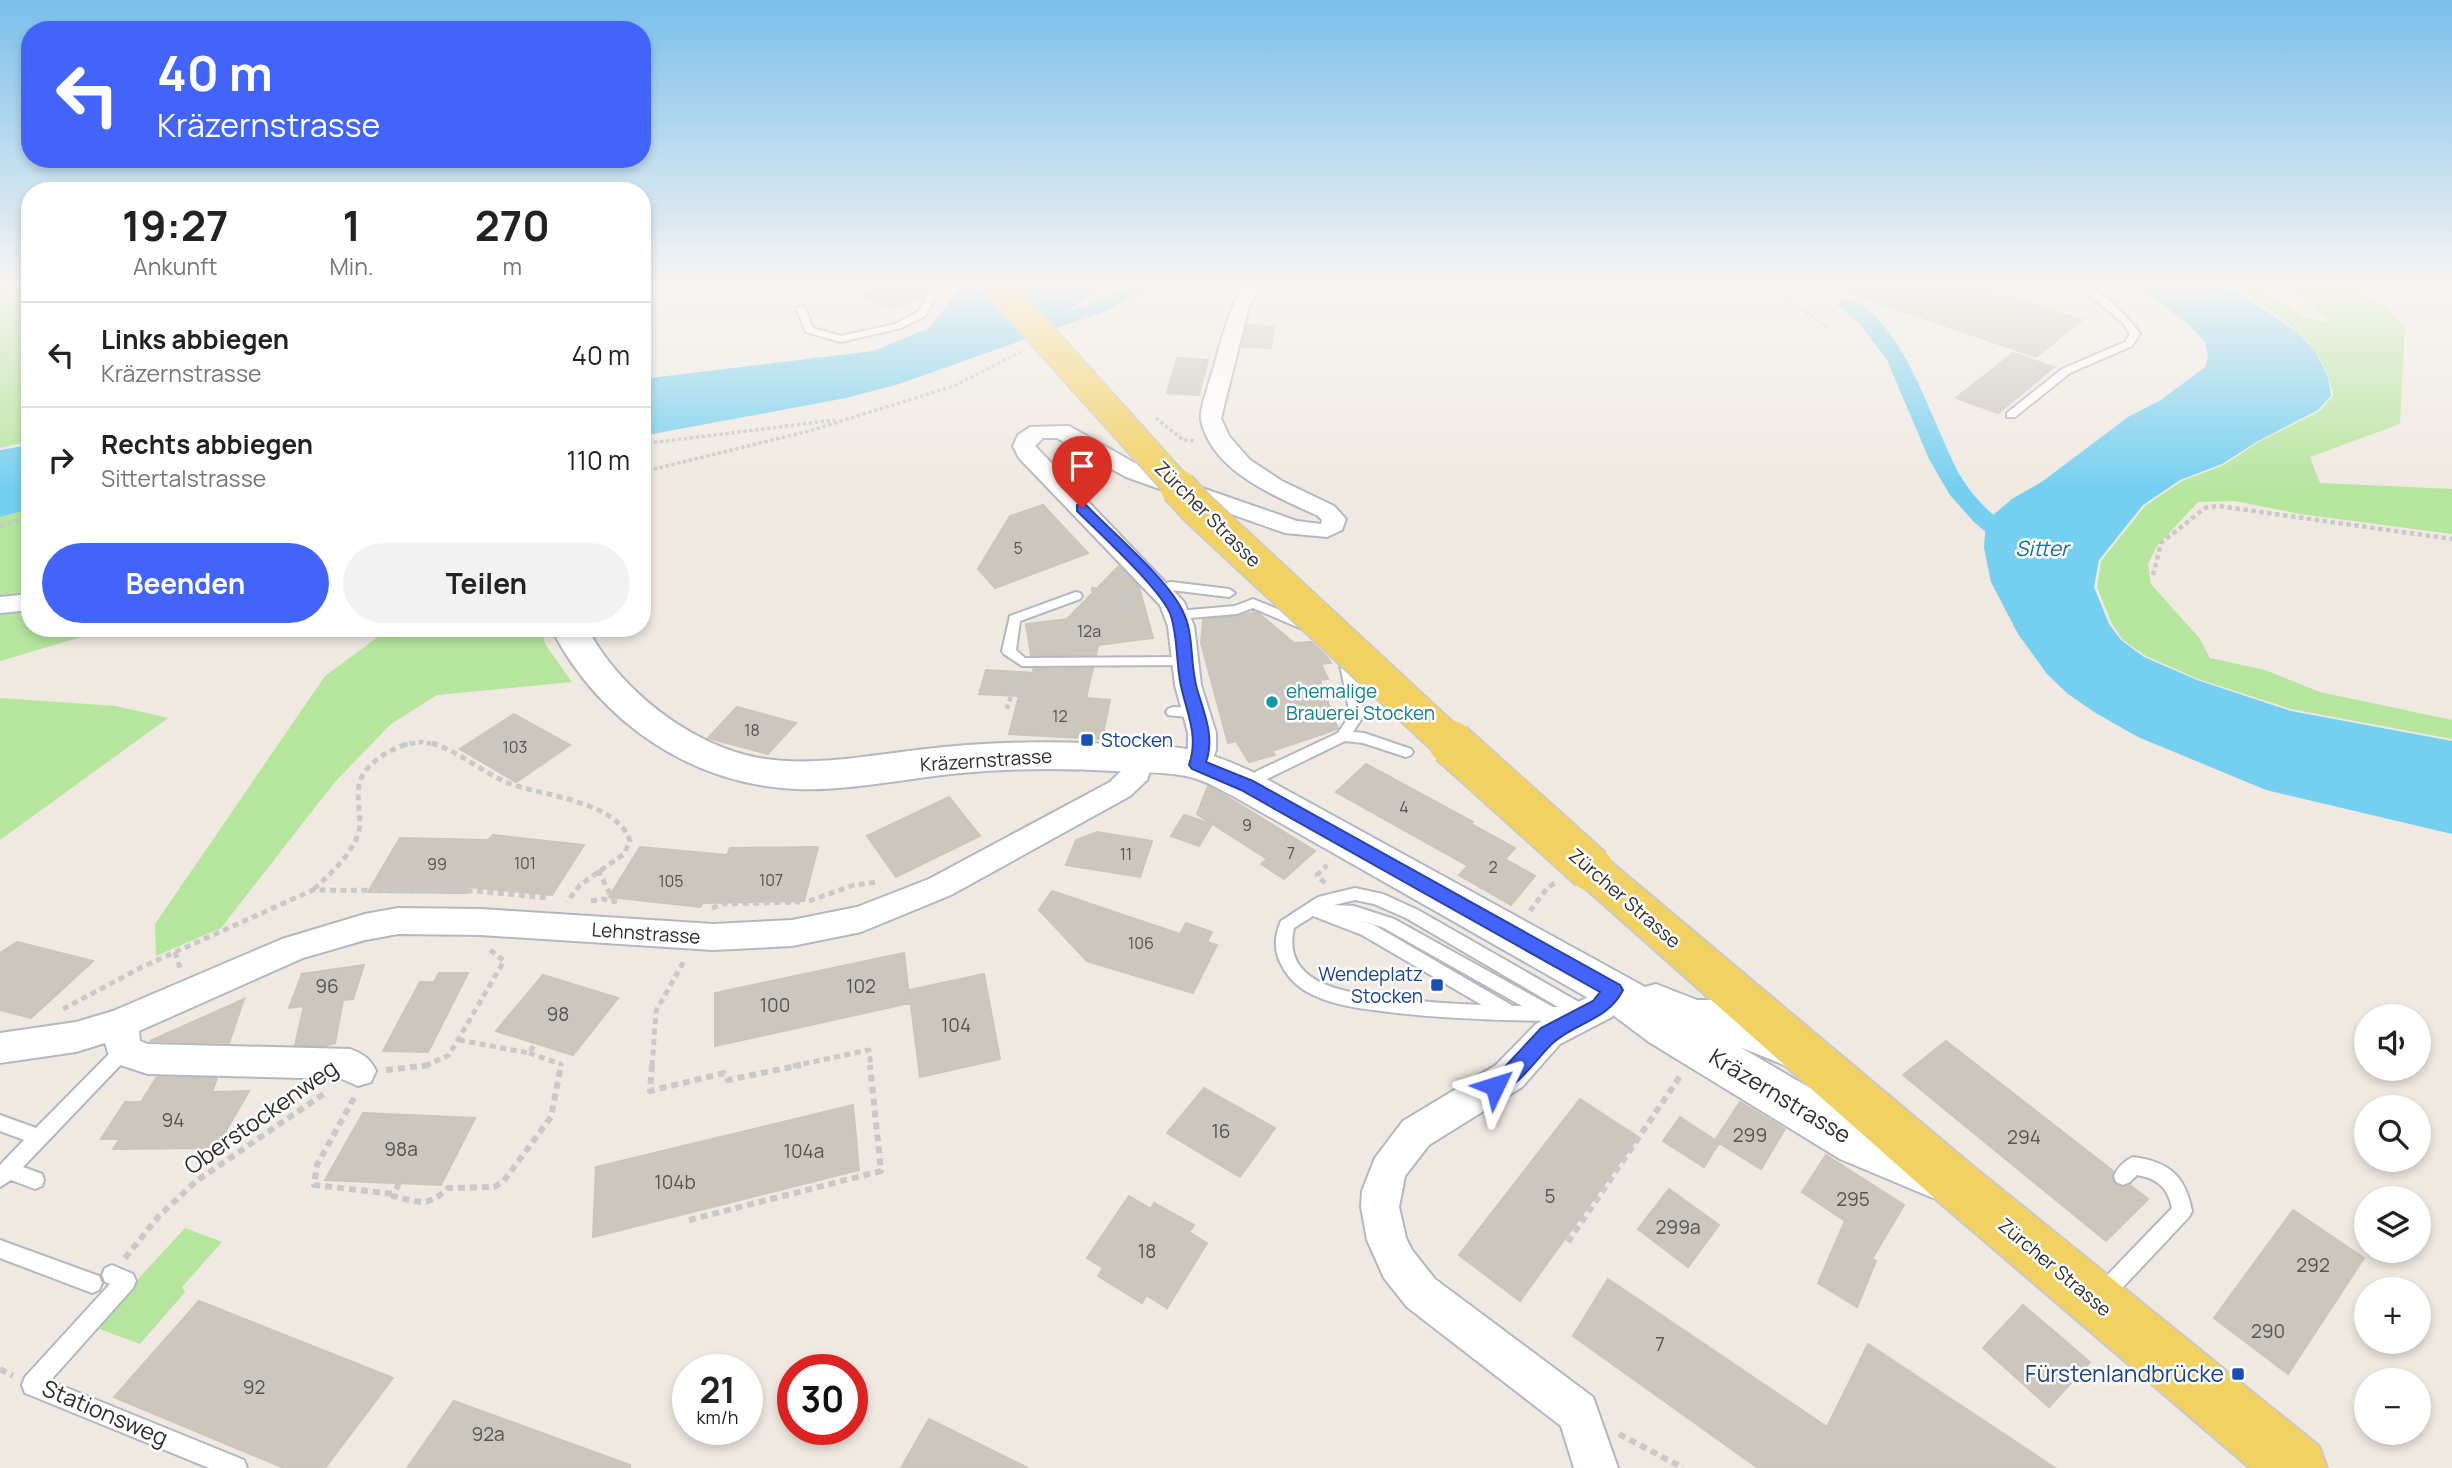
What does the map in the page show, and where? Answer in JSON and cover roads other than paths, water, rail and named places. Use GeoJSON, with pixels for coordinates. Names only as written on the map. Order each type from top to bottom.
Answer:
{"type":"FeatureCollection","features":[{"type":"Feature","properties":{"kind":"main road","name":"Zürcher Strasse"},"geometry":{"type":"LineString","coordinates":[[1057,352],[1199,509],[1579,873],[1706,969],[1957,1185],[2297,1468]]}},
{"type":"Feature","properties":{"kind":"street"},"geometry":{"type":"LineString","coordinates":[[1197,765],[1202,750],[1202,733],[1184,712],[1183,661],[1178,615],[1152,598],[1027,453],[1024,446],[1026,440],[1038,432],[1061,430],[1134,472],[1293,528],[1327,530],[1334,525],[1334,519],[1326,511],[1246,469],[1225,451],[1215,435],[1211,418],[1228,352]]}},
{"type":"Feature","properties":{"kind":"street"},"geometry":{"type":"LineString","coordinates":[[0,605],[21,603]]}},
{"type":"Feature","properties":{"kind":"street","name":"Kräzernstrasse"},"geometry":{"type":"LineString","coordinates":[[574,637],[598,675],[635,711],[682,745],[711,760],[748,771],[821,776],[1001,756],[1075,754],[1197,765],[1247,786],[1583,1006],[1666,1028],[1858,1143],[1957,1185]]}},
{"type":"Feature","properties":{"kind":"street","name":"Lehnstrasse"},"geometry":{"type":"LineString","coordinates":[[0,1048],[76,1037],[122,1037],[294,948],[365,927],[398,921],[481,922],[713,937],[792,933],[861,919],[940,887],[1120,789],[1137,773],[1140,759]]}},
{"type":"Feature","properties":{"kind":"street"},"geometry":{"type":"LineString","coordinates":[[1706,969],[1727,1020]]}},
{"type":"Feature","properties":{"kind":"street","name":"Kräzernstrasse"},"geometry":{"type":"LineString","coordinates":[[1583,1006],[1661,1005],[1693,1020],[1727,1020],[1804,1054]]}},
{"type":"Feature","properties":{"kind":"street"},"geometry":{"type":"LineString","coordinates":[[1583,1006],[1548,1034],[1499,1083],[1416,1133],[1388,1170],[1381,1191],[1380,1207],[1387,1240],[1398,1264],[1421,1293],[1578,1412],[1596,1468]]}},
{"type":"Feature","properties":{"kind":"street"},"geometry":{"type":"LineString","coordinates":[[122,1037],[148,1059],[350,1064],[364,1071]]}},
{"type":"Feature","properties":{"kind":"lane"},"geometry":{"type":"LineString","coordinates":[[2011,415],[2066,371],[2111,352]]}},
{"type":"Feature","properties":{"kind":"lane"},"geometry":{"type":"LineString","coordinates":[[1152,598],[1171,586],[1229,593]]}},
{"type":"Feature","properties":{"kind":"lane"},"geometry":{"type":"LineString","coordinates":[[1076,596],[1014,619],[1009,651],[1022,662],[1183,661]]}},
{"type":"Feature","properties":{"kind":"lane"},"geometry":{"type":"LineString","coordinates":[[1178,615],[1237,610],[1253,603],[1310,627],[1346,663],[1357,715],[1342,736],[1271,770],[1247,786]]}},
{"type":"Feature","properties":{"kind":"lane"},"geometry":{"type":"LineString","coordinates":[[1342,736],[1364,738],[1406,752]]}},
{"type":"Feature","properties":{"kind":"lane"},"geometry":{"type":"LineString","coordinates":[[1355,894],[1377,898],[1583,1006],[1511,1013],[1429,1010],[1359,1001],[1317,989],[1292,969],[1282,947],[1287,925],[1338,896],[1355,894]]}},
{"type":"Feature","properties":{"kind":"lane"},"geometry":{"type":"LineString","coordinates":[[1310,910],[1354,912],[1388,923],[1583,1006]]}},
{"type":"Feature","properties":{"kind":"lane"},"geometry":{"type":"LineString","coordinates":[[1310,910],[1368,930],[1511,1013]]}},
{"type":"Feature","properties":{"kind":"lane"},"geometry":{"type":"LineString","coordinates":[[4,1174],[39,1137],[122,1037]]}},
{"type":"Feature","properties":{"kind":"lane"},"geometry":{"type":"LineString","coordinates":[[0,1123],[39,1137]]}},
{"type":"Feature","properties":{"kind":"lane"},"geometry":{"type":"LineString","coordinates":[[2096,1301],[2182,1211],[2180,1194],[2170,1180],[2152,1167],[2133,1166],[2123,1176]]}},
{"type":"Feature","properties":{"kind":"lane"},"geometry":{"type":"LineString","coordinates":[[4,1174],[35,1180]]}},
{"type":"Feature","properties":{"kind":"lane","name":"Stationsweg"},"geometry":{"type":"LineString","coordinates":[[0,1250],[102,1279],[125,1281],[33,1385],[236,1468]]}},
{"type":"Feature","properties":{"kind":"water"},"geometry":{"type":"Polygon","coordinates":[[[869,352],[991,352],[899,384],[846,398],[651,434],[651,378],[869,352]]]}},
{"type":"Feature","properties":{"kind":"water","name":"Sitter"},"geometry":{"type":"Polygon","coordinates":[[[2207,352],[2315,352],[2328,377],[2331,396],[2318,410],[2258,441],[2222,464],[2180,480],[2143,505],[2099,560],[2094,587],[2109,624],[2121,640],[2144,657],[2197,680],[2291,711],[2452,741],[2452,834],[2266,790],[2138,737],[2068,694],[2047,674],[2018,634],[1991,582],[1984,548],[1986,521],[2012,499],[2043,481],[2128,417],[2161,400],[2205,367],[2207,352]]]}},
{"type":"Feature","properties":{"kind":"water"},"geometry":{"type":"Polygon","coordinates":[[[21,446],[21,511],[0,517],[0,450],[21,446]]]}},
{"type":"Feature","properties":{"kind":"waterway"},"geometry":{"type":"LineString","coordinates":[[1892,352],[1952,481],[1981,516],[2016,546]]}},
{"type":"Feature","properties":{"kind":"place","name":"ehemalige Brauerei Stocken"},"geometry":{"type":"Point","coordinates":[1272,702]}},
{"type":"Feature","properties":{"kind":"place","name":"Stocken"},"geometry":{"type":"Point","coordinates":[1087,740]}},
{"type":"Feature","properties":{"kind":"place","name":"Wendeplatz Stocken"},"geometry":{"type":"Point","coordinates":[1437,985]}},
{"type":"Feature","properties":{"kind":"place","name":"Fürstenlandbrücke"},"geometry":{"type":"Point","coordinates":[2238,1374]}}]}
